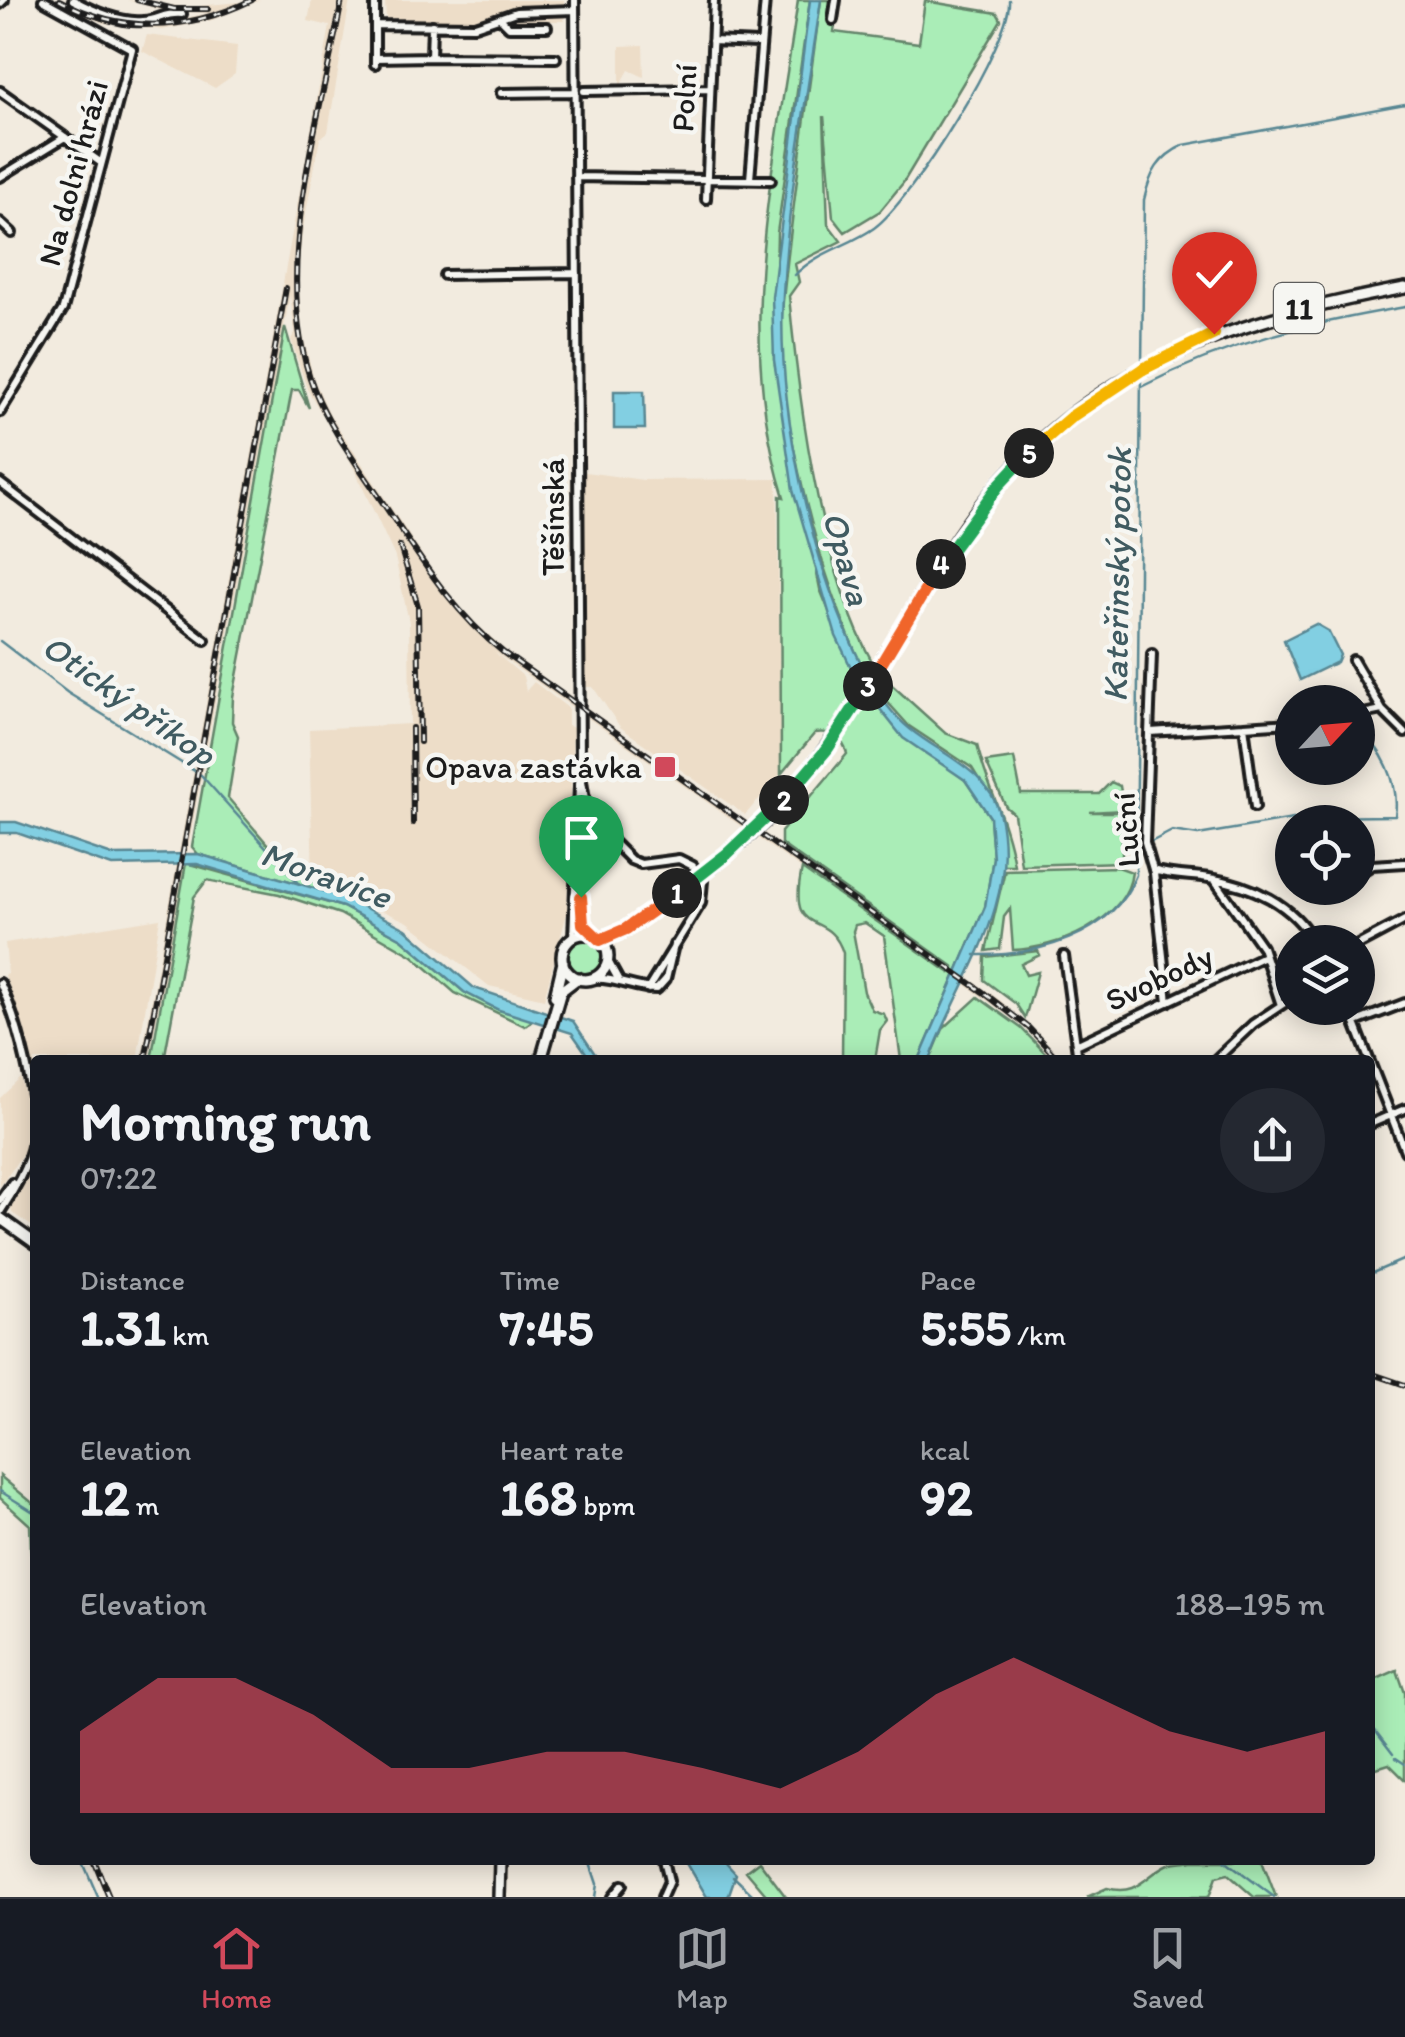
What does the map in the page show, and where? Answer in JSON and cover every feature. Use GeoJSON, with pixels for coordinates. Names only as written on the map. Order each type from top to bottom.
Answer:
{"type":"FeatureCollection","features":[{"type":"Feature","properties":{"kind":"main road","name":"11"},"geometry":{"type":"LineString","coordinates":[[596,938],[626,929],[711,868],[765,821],[828,748],[936,572],[980,508],[1026,456],[1120,382],[1196,342],[1276,314],[1405,288]]}},
{"type":"Feature","properties":{"kind":"main road","name":"11"},"geometry":{"type":"LineString","coordinates":[[608,958],[626,929]]}},
{"type":"Feature","properties":{"kind":"main road"},"geometry":{"type":"LineString","coordinates":[[572,938],[596,938]]}},
{"type":"Feature","properties":{"kind":"main road","name":"Těšínská"},"geometry":{"type":"LineString","coordinates":[[541,1055],[564,950],[572,938]]}},
{"type":"Feature","properties":{"kind":"main road","name":"Těšínská"},"geometry":{"type":"LineString","coordinates":[[596,938],[608,958]]}},
{"type":"Feature","properties":{"kind":"main road"},"geometry":{"type":"LineString","coordinates":[[554,1008],[566,984],[578,978],[592,978],[608,958]]}},
{"type":"Feature","properties":{"kind":"main road"},"geometry":{"type":"LineString","coordinates":[[563,961],[578,978]]}},
{"type":"Feature","properties":{"kind":"main road"},"geometry":{"type":"LineString","coordinates":[[2,1212],[30,1237]]}},
{"type":"Feature","properties":{"kind":"main road"},"geometry":{"type":"LineString","coordinates":[[499,1897],[501,1865]]}},
{"type":"Feature","properties":{"kind":"street","name":"Na dolni hrázi"},"geometry":{"type":"LineString","coordinates":[[0,412],[63,309],[132,49],[43,0]]}},
{"type":"Feature","properties":{"kind":"street"},"geometry":{"type":"LineString","coordinates":[[73,0],[92,10],[138,21],[148,22],[166,12],[182,14]]}},
{"type":"Feature","properties":{"kind":"street"},"geometry":{"type":"LineString","coordinates":[[375,0],[375,61],[430,57],[556,58]]}},
{"type":"Feature","properties":{"kind":"street","name":"Těšínská"},"geometry":{"type":"LineString","coordinates":[[575,0],[580,91],[576,177],[581,920],[596,938]]}},
{"type":"Feature","properties":{"kind":"street","name":"Polní"},"geometry":{"type":"LineString","coordinates":[[706,199],[714,0]]}},
{"type":"Feature","properties":{"kind":"street"},"geometry":{"type":"LineString","coordinates":[[750,178],[764,0]]}},
{"type":"Feature","properties":{"kind":"street"},"geometry":{"type":"LineString","coordinates":[[834,20],[836,0]]}},
{"type":"Feature","properties":{"kind":"street"},"geometry":{"type":"LineString","coordinates":[[375,26],[474,26],[516,12],[575,10]]}},
{"type":"Feature","properties":{"kind":"street"},"geometry":{"type":"LineString","coordinates":[[500,18],[509,27],[547,27]]}},
{"type":"Feature","properties":{"kind":"street"},"geometry":{"type":"LineString","coordinates":[[430,57],[432,25]]}},
{"type":"Feature","properties":{"kind":"street"},"geometry":{"type":"LineString","coordinates":[[712,41],[758,43]]}},
{"type":"Feature","properties":{"kind":"street"},"geometry":{"type":"LineString","coordinates":[[501,92],[709,89]]}},
{"type":"Feature","properties":{"kind":"street"},"geometry":{"type":"LineString","coordinates":[[0,91],[100,162]]}},
{"type":"Feature","properties":{"kind":"street"},"geometry":{"type":"LineString","coordinates":[[0,177],[64,137]]}},
{"type":"Feature","properties":{"kind":"street"},"geometry":{"type":"LineString","coordinates":[[576,177],[771,180]]}},
{"type":"Feature","properties":{"kind":"street"},"geometry":{"type":"LineString","coordinates":[[0,222],[12,233]]}},
{"type":"Feature","properties":{"kind":"street"},"geometry":{"type":"LineString","coordinates":[[444,275],[577,274]]}},
{"type":"Feature","properties":{"kind":"street"},"geometry":{"type":"LineString","coordinates":[[0,483],[205,640]]}},
{"type":"Feature","properties":{"kind":"street","name":"Luční"},"geometry":{"type":"LineString","coordinates":[[1152,654],[1145,842],[1153,870],[1168,1002]]}},
{"type":"Feature","properties":{"kind":"street"},"geometry":{"type":"LineString","coordinates":[[1353,660],[1382,710],[1405,733]]}},
{"type":"Feature","properties":{"kind":"street"},"geometry":{"type":"LineString","coordinates":[[1375,711],[1382,710]]}},
{"type":"Feature","properties":{"kind":"street"},"geometry":{"type":"LineString","coordinates":[[1150,732],[1275,724]]}},
{"type":"Feature","properties":{"kind":"street"},"geometry":{"type":"LineString","coordinates":[[1244,726],[1255,807]]}},
{"type":"Feature","properties":{"kind":"street","name":"Těšínská"},"geometry":{"type":"LineString","coordinates":[[572,938],[580,827],[580,760]]}},
{"type":"Feature","properties":{"kind":"street"},"geometry":{"type":"LineString","coordinates":[[581,775],[586,814],[634,862],[674,858],[698,872],[704,886],[701,904],[648,989],[592,978]]}},
{"type":"Feature","properties":{"kind":"street"},"geometry":{"type":"LineString","coordinates":[[580,827],[601,829]]}},
{"type":"Feature","properties":{"kind":"street"},"geometry":{"type":"LineString","coordinates":[[581,897],[586,840],[601,829]]}},
{"type":"Feature","properties":{"kind":"street"},"geometry":{"type":"LineString","coordinates":[[1375,865],[1405,863]]}},
{"type":"Feature","properties":{"kind":"street"},"geometry":{"type":"LineString","coordinates":[[1153,870],[1213,878],[1286,905],[1304,925]]}},
{"type":"Feature","properties":{"kind":"street"},"geometry":{"type":"LineString","coordinates":[[1213,878],[1262,947],[1275,987]]}},
{"type":"Feature","properties":{"kind":"street"},"geometry":{"type":"LineString","coordinates":[[1375,936],[1405,920]]}},
{"type":"Feature","properties":{"kind":"street"},"geometry":{"type":"LineString","coordinates":[[1064,956],[1077,1055]]}},
{"type":"Feature","properties":{"kind":"street","name":"Svobody"},"geometry":{"type":"LineString","coordinates":[[1076,1046],[1264,956]]}},
{"type":"Feature","properties":{"kind":"street"},"geometry":{"type":"LineString","coordinates":[[608,958],[623,983]]}},
{"type":"Feature","properties":{"kind":"street"},"geometry":{"type":"LineString","coordinates":[[0,983],[14,1024],[30,1102]]}},
{"type":"Feature","properties":{"kind":"street"},"geometry":{"type":"LineString","coordinates":[[1375,1015],[1405,1003]]}},
{"type":"Feature","properties":{"kind":"street"},"geometry":{"type":"LineString","coordinates":[[1222,1055],[1275,1009]]}},
{"type":"Feature","properties":{"kind":"street"},"geometry":{"type":"LineString","coordinates":[[1357,1025],[1369,1055]]}},
{"type":"Feature","properties":{"kind":"street"},"geometry":{"type":"LineString","coordinates":[[1375,1071],[1405,1151]]}},
{"type":"Feature","properties":{"kind":"street"},"geometry":{"type":"LineString","coordinates":[[1375,1122],[1405,1109]]}},
{"type":"Feature","properties":{"kind":"street"},"geometry":{"type":"LineString","coordinates":[[2,1212],[30,1154]]}},
{"type":"Feature","properties":{"kind":"street"},"geometry":{"type":"LineString","coordinates":[[662,1897],[669,1881],[665,1865]]}},
{"type":"Feature","properties":{"kind":"street"},"geometry":{"type":"LineString","coordinates":[[612,1897],[622,1885]]}},
{"type":"Feature","properties":{"kind":"shaded area"},"geometry":{"type":"Polygon","coordinates":[[[52,0],[161,23],[210,13],[164,11],[127,0],[188,7],[260,0],[212,20],[162,30],[103,23],[52,0]]]}},
{"type":"Feature","properties":{"kind":"shaded area"},"geometry":{"type":"Polygon","coordinates":[[[312,0],[350,0],[328,132],[320,138],[302,234],[298,275],[302,332],[314,380],[330,415],[437,578],[461,610],[506,651],[1001,1001],[1058,1055],[1049,1055],[1026,1029],[980,995],[493,651],[523,676],[526,691],[534,682],[568,708],[568,725],[573,728],[567,913],[544,999],[489,986],[408,922],[313,880],[309,729],[410,724],[409,622],[395,557],[349,458],[307,389],[291,339],[295,333],[290,295],[150,1055],[142,1055],[330,26],[308,21],[312,0]]]}},
{"type":"Feature","properties":{"kind":"shaded area"},"geometry":{"type":"Polygon","coordinates":[[[385,0],[564,0],[564,21],[386,19],[385,0]]]}},
{"type":"Feature","properties":{"kind":"shaded area"},"geometry":{"type":"Polygon","coordinates":[[[147,35],[237,46],[235,74],[215,88],[142,51],[147,35]]]}},
{"type":"Feature","properties":{"kind":"shaded area"},"geometry":{"type":"Polygon","coordinates":[[[643,45],[644,77],[629,70],[620,86],[620,46],[643,45]]]}},
{"type":"Feature","properties":{"kind":"shaded area"},"geometry":{"type":"Polygon","coordinates":[[[585,472],[643,480],[777,479],[781,774],[745,815],[620,727],[593,687],[585,687],[585,472]]]}},
{"type":"Feature","properties":{"kind":"shaded area"},"geometry":{"type":"Polygon","coordinates":[[[160,918],[138,1055],[30,1055],[30,1077],[5,975],[5,943],[160,918]]]}},
{"type":"Feature","properties":{"kind":"shaded area"},"geometry":{"type":"Polygon","coordinates":[[[21,1078],[30,1117],[26,1149],[0,1186],[0,1098],[21,1078]]]}},
{"type":"Feature","properties":{"kind":"shaded area"},"geometry":{"type":"Polygon","coordinates":[[[30,1169],[30,1225],[12,1213],[11,1206],[30,1169]]]}},
{"type":"Feature","properties":{"kind":"green space"},"geometry":{"type":"Polygon","coordinates":[[[798,0],[810,0],[777,233],[774,360],[820,589],[857,680],[936,758],[965,780],[990,817],[993,858],[985,907],[921,1055],[900,1055],[884,936],[865,923],[855,925],[853,931],[864,992],[872,1010],[884,1014],[887,1021],[880,1030],[876,1055],[842,1055],[843,953],[837,939],[804,916],[799,892],[802,869],[950,973],[954,967],[781,844],[781,832],[847,754],[836,737],[815,733],[781,774],[780,496],[784,497],[769,436],[761,374],[763,249],[798,0]]]}},
{"type":"Feature","properties":{"kind":"green space"},"geometry":{"type":"Polygon","coordinates":[[[821,0],[838,0],[834,32],[919,43],[925,1],[997,13],[1001,20],[903,183],[880,211],[845,232],[833,217],[824,116],[828,224],[841,241],[795,264],[799,282],[789,296],[815,486],[840,583],[874,665],[867,677],[817,544],[785,390],[783,301],[821,0]]]}},
{"type":"Feature","properties":{"kind":"green space"},"geometry":{"type":"Polygon","coordinates":[[[285,327],[309,408],[299,390],[292,390],[233,697],[232,722],[238,736],[228,798],[287,867],[344,897],[198,854],[192,847],[285,327]]]}},
{"type":"Feature","properties":{"kind":"green space"},"geometry":{"type":"Polygon","coordinates":[[[882,676],[945,733],[977,745],[1007,833],[1014,865],[1003,865],[999,813],[972,768],[909,726],[875,688],[882,676]]]}},
{"type":"Feature","properties":{"kind":"green space"},"geometry":{"type":"Polygon","coordinates":[[[1014,758],[1021,794],[1099,794],[1111,782],[1120,786],[1124,810],[1090,812],[1117,812],[1122,816],[1122,862],[1021,865],[1014,814],[1006,807],[986,762],[1014,758]]]}},
{"type":"Feature","properties":{"kind":"green space"},"geometry":{"type":"Polygon","coordinates":[[[186,863],[343,907],[402,939],[464,992],[499,1010],[535,1019],[525,1026],[455,993],[413,956],[340,914],[279,894],[207,880],[194,897],[165,1055],[152,1055],[186,863]]]}},
{"type":"Feature","properties":{"kind":"green space"},"geometry":{"type":"Polygon","coordinates":[[[1118,867],[1132,872],[1127,889],[1117,905],[1086,929],[1049,944],[1013,950],[1010,909],[1004,917],[1000,949],[986,951],[1005,870],[1118,867]]]}},
{"type":"Feature","properties":{"kind":"green space"},"geometry":{"type":"Polygon","coordinates":[[[585,940],[597,945],[602,957],[597,969],[585,974],[573,969],[568,957],[573,945],[585,940]]]}},
{"type":"Feature","properties":{"kind":"green space"},"geometry":{"type":"Polygon","coordinates":[[[1038,951],[1040,955],[1021,964],[1026,975],[1038,972],[1025,1018],[1016,1004],[984,980],[985,957],[1038,951]]]}},
{"type":"Feature","properties":{"kind":"green space"},"geometry":{"type":"Polygon","coordinates":[[[978,997],[1021,1028],[1047,1055],[932,1055],[943,1029],[978,997]]]}},
{"type":"Feature","properties":{"kind":"green space"},"geometry":{"type":"Polygon","coordinates":[[[0,1476],[30,1501],[30,1525],[0,1498],[0,1476]]]}},
{"type":"Feature","properties":{"kind":"green space"},"geometry":{"type":"Polygon","coordinates":[[[1397,1670],[1405,1693],[1405,1780],[1389,1764],[1375,1768],[1375,1680],[1397,1670]]]}},
{"type":"Feature","properties":{"kind":"green space"},"geometry":{"type":"Polygon","coordinates":[[[762,1865],[786,1897],[768,1897],[746,1871],[762,1865]]]}},
{"type":"Feature","properties":{"kind":"green space"},"geometry":{"type":"Polygon","coordinates":[[[1264,1865],[1276,1897],[1254,1897],[1228,1874],[1216,1877],[1209,1897],[1087,1897],[1107,1888],[1134,1887],[1161,1868],[1264,1865]]]}},
{"type":"Feature","properties":{"kind":"water"},"geometry":{"type":"Polygon","coordinates":[[[810,0],[821,0],[794,183],[783,294],[786,387],[801,486],[828,583],[868,677],[903,723],[963,765],[986,787],[1000,816],[1004,849],[994,911],[932,1055],[921,1055],[985,907],[993,858],[990,817],[965,780],[903,738],[857,680],[836,636],[793,490],[774,360],[772,297],[810,0]]]}},
{"type":"Feature","properties":{"kind":"water"},"geometry":{"type":"Polygon","coordinates":[[[614,391],[644,391],[645,429],[614,429],[614,391]]]}},
{"type":"Feature","properties":{"kind":"water"},"geometry":{"type":"Polygon","coordinates":[[[1316,624],[1328,631],[1340,655],[1337,662],[1300,680],[1284,640],[1316,624]]]}},
{"type":"Feature","properties":{"kind":"water"},"geometry":{"type":"Polygon","coordinates":[[[0,822],[16,822],[112,855],[198,854],[344,897],[406,929],[474,988],[573,1021],[596,1055],[587,1055],[572,1033],[499,1010],[464,992],[402,939],[343,907],[197,864],[112,866],[17,833],[0,833],[0,822]]]}},
{"type":"Feature","properties":{"kind":"water"},"geometry":{"type":"Polygon","coordinates":[[[688,1865],[728,1865],[736,1874],[728,1897],[707,1897],[688,1865]]]}},
{"type":"Feature","properties":{"kind":"waterway"},"geometry":{"type":"LineString","coordinates":[[795,275],[813,260],[874,228],[911,188],[977,84],[1006,21],[1009,0]]}},
{"type":"Feature","properties":{"kind":"waterway","name":"Kateřinský potok"},"geometry":{"type":"LineString","coordinates":[[1142,366],[1144,200],[1152,174],[1162,161],[1184,145],[1405,104]]}},
{"type":"Feature","properties":{"kind":"waterway"},"geometry":{"type":"LineString","coordinates":[[1141,387],[1206,357],[1270,336],[1405,307]]}},
{"type":"Feature","properties":{"kind":"waterway","name":"Kateřinský potok"},"geometry":{"type":"LineString","coordinates":[[975,955],[1022,952],[1069,939],[1109,914],[1136,875],[1141,374]]}},
{"type":"Feature","properties":{"kind":"waterway","name":"Otický příkop"},"geometry":{"type":"LineString","coordinates":[[0,641],[68,693],[201,775],[299,884]]}},
{"type":"Feature","properties":{"kind":"waterway"},"geometry":{"type":"LineString","coordinates":[[1149,843],[1172,831],[1198,835],[1305,817],[1395,816],[1392,778],[1375,745]]}},
{"type":"Feature","properties":{"kind":"waterway"},"geometry":{"type":"LineString","coordinates":[[1375,1272],[1405,1259]]}},
{"type":"Feature","properties":{"kind":"waterway"},"geometry":{"type":"LineString","coordinates":[[0,1491],[30,1510]]}},
{"type":"Feature","properties":{"kind":"waterway"},"geometry":{"type":"LineString","coordinates":[[1375,1731],[1393,1754]]}},
{"type":"Feature","properties":{"kind":"waterway"},"geometry":{"type":"LineString","coordinates":[[1396,1758],[1405,1764]]}},
{"type":"Feature","properties":{"kind":"waterway"},"geometry":{"type":"LineString","coordinates":[[84,1865],[98,1897]]}},
{"type":"Feature","properties":{"kind":"waterway"},"geometry":{"type":"LineString","coordinates":[[591,1865],[597,1884],[595,1897]]}},
{"type":"Feature","properties":{"kind":"waterway"},"geometry":{"type":"LineString","coordinates":[[1232,1865],[1274,1897]]}},
{"type":"Feature","properties":{"kind":"waterway"},"geometry":{"type":"LineString","coordinates":[[733,1876],[755,1897]]}},
{"type":"Feature","properties":{"kind":"railway"},"geometry":{"type":"LineString","coordinates":[[59,0],[107,19],[156,25],[204,18],[252,0]]}},
{"type":"Feature","properties":{"kind":"railway"},"geometry":{"type":"LineString","coordinates":[[137,0],[174,9],[208,9]]}},
{"type":"Feature","properties":{"kind":"railway"},"geometry":{"type":"LineString","coordinates":[[342,0],[303,196],[296,296],[301,344],[314,389],[329,420],[412,546],[453,603],[504,653],[983,992],[1028,1027],[1054,1055]]}},
{"type":"Feature","properties":{"kind":"railway"},"geometry":{"type":"LineString","coordinates":[[146,1055],[286,288]]}},
{"type":"Feature","properties":{"kind":"railway"},"geometry":{"type":"LineString","coordinates":[[400,546],[418,606],[420,742]]}},
{"type":"Feature","properties":{"kind":"railway"},"geometry":{"type":"LineString","coordinates":[[412,728],[413,823]]}},
{"type":"Feature","properties":{"kind":"railway"},"geometry":{"type":"LineString","coordinates":[[1375,1375],[1405,1385]]}},
{"type":"Feature","properties":{"kind":"railway"},"geometry":{"type":"LineString","coordinates":[[96,1865],[109,1897]]}},
{"type":"Feature","properties":{"kind":"place","name":"Opava zastávka"},"geometry":{"type":"Point","coordinates":[665,767]}},
{"type":"Feature","properties":{"kind":"route"},"geometry":{"type":"LineString","coordinates":[[581,897],[583,924],[593,936],[606,938],[626,929],[691,883],[765,821],[828,748],[950,549],[998,486],[1026,456],[1096,398],[1156,361],[1214,334]]}},
{"type":"Feature","properties":{"kind":"water label","name":"Opava"},"geometry":{"type":"Point","coordinates":[847,558]}},
{"type":"Feature","properties":{"kind":"water label","name":"Moravice"},"geometry":{"type":"Point","coordinates":[326,875]}}]}
